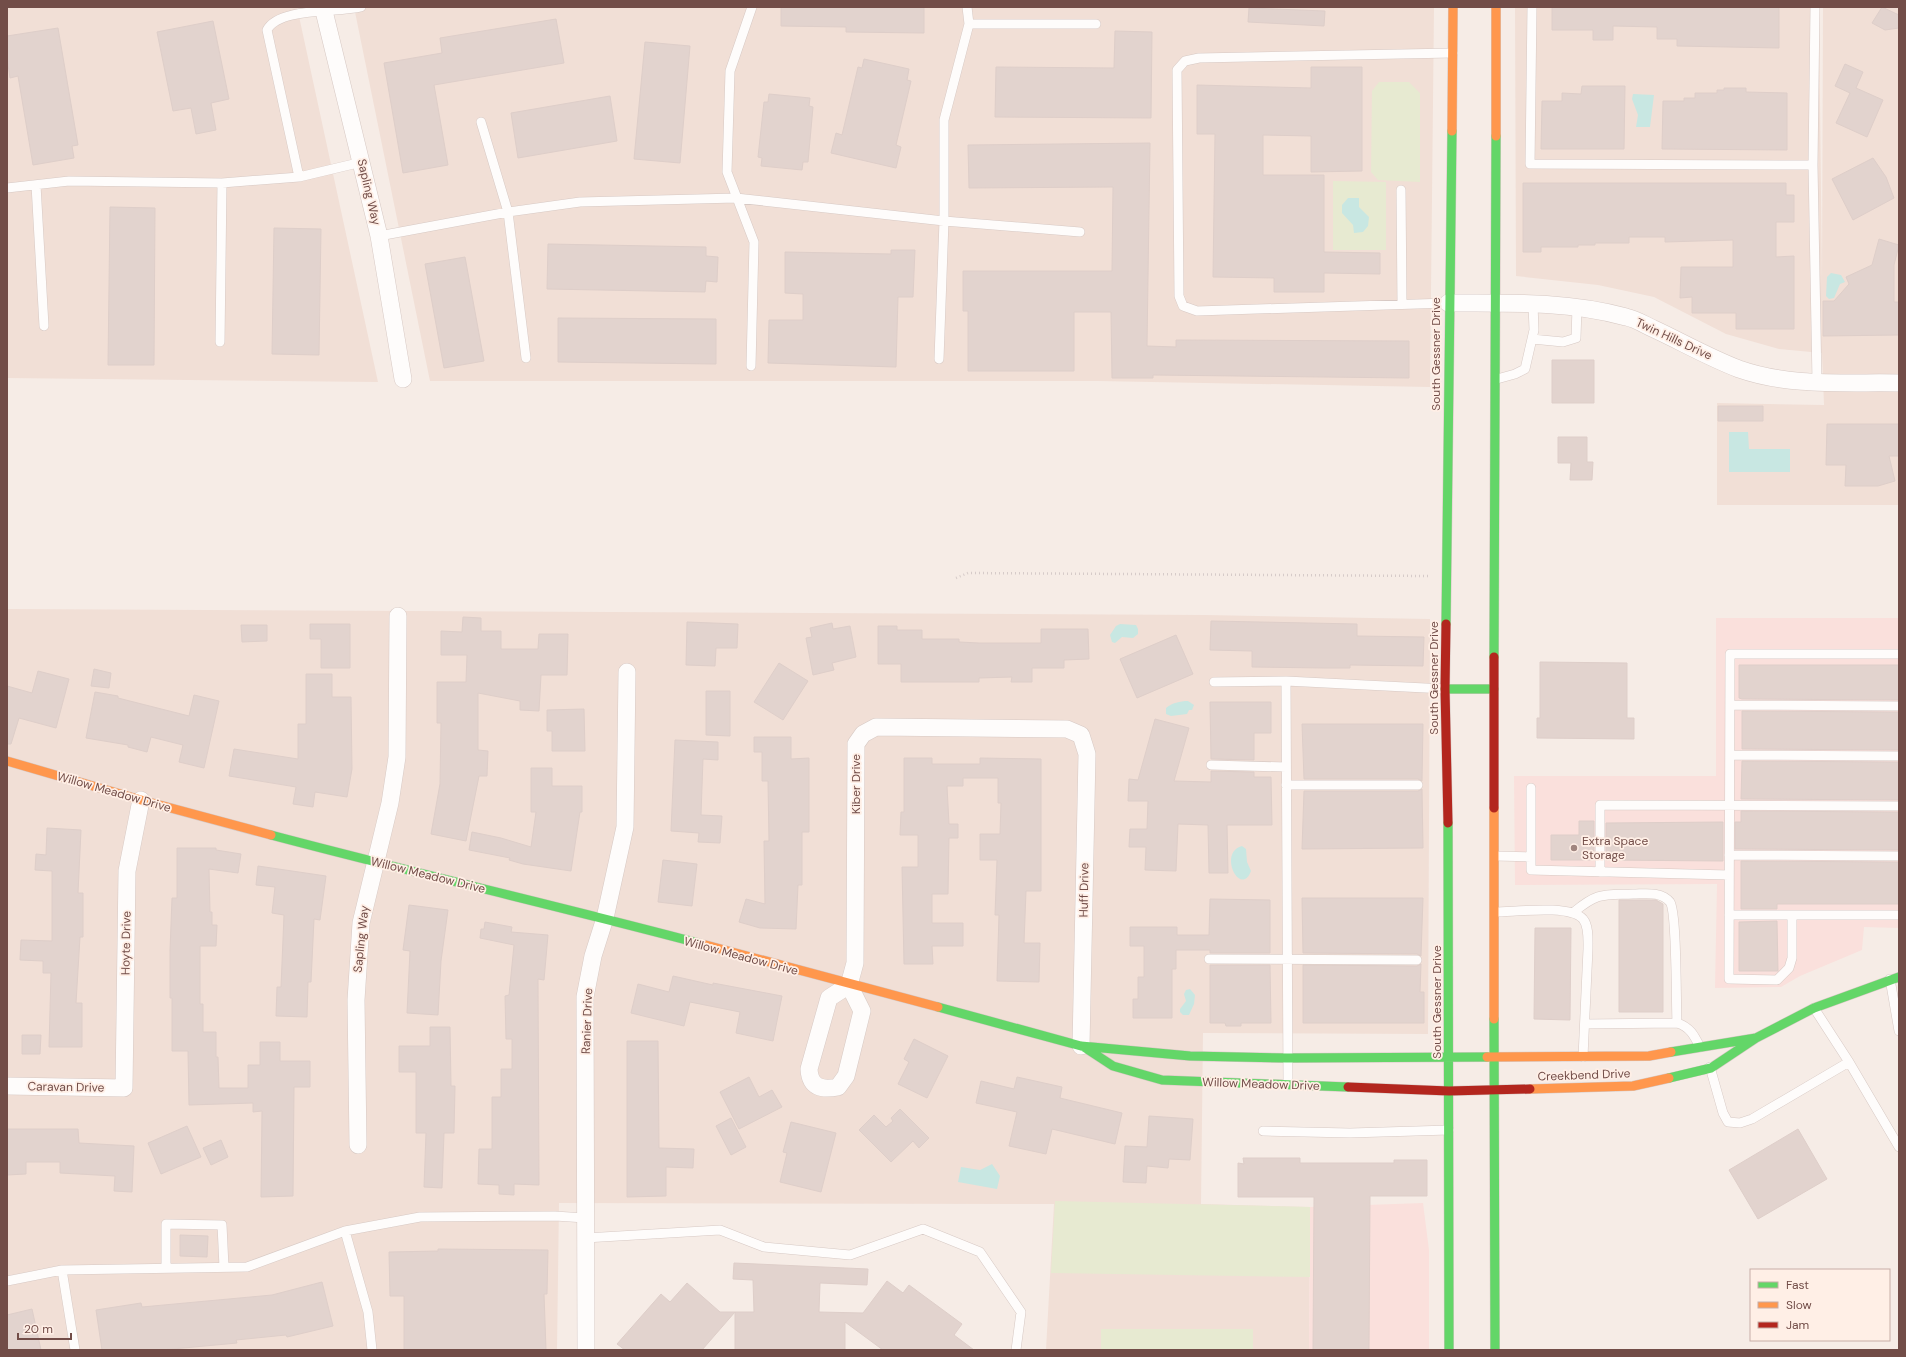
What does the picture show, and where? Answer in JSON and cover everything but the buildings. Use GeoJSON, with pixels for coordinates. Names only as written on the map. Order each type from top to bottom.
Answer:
{"type":"FeatureCollection","features":[{"type":"Feature","properties":{"kind":"main road","name":"South Gessner Drive"},"geometry":{"type":"LineString","coordinates":[[1449,1350],[1449,862],[1445,689],[1448,303],[1453,7]]}},
{"type":"Feature","properties":{"kind":"main road"},"geometry":{"type":"LineString","coordinates":[[1495,1350],[1494,689],[1497,379],[1496,7]]}},
{"type":"Feature","properties":{"kind":"main road"},"geometry":{"type":"LineString","coordinates":[[1445,689],[1494,689]]}},
{"type":"Feature","properties":{"kind":"main road","name":"Willow Meadow Drive"},"geometry":{"type":"LineString","coordinates":[[7,761],[141,800],[374,862],[605,918],[849,985],[1082,1046],[1190,1056],[1450,1059]]}},
{"type":"Feature","properties":{"kind":"main road","name":"Creekbend Drive"},"geometry":{"type":"LineString","coordinates":[[1449,1091],[1633,1086],[1756,1038],[1814,1008],[1894,978]]}},
{"type":"Feature","properties":{"kind":"main road","name":"Creekbend Drive"},"geometry":{"type":"LineString","coordinates":[[1450,1059],[1649,1056],[1705,1058],[1756,1038]]}},
{"type":"Feature","properties":{"kind":"main road","name":"Willow Meadow Drive"},"geometry":{"type":"LineString","coordinates":[[1082,1046],[1113,1066],[1162,1080],[1449,1091]]}},
{"type":"Feature","properties":{"kind":"street","name":"Sapling Way"},"geometry":{"type":"LineString","coordinates":[[323,9],[380,236],[403,379]]}},
{"type":"Feature","properties":{"kind":"street","name":"Twin Hills Drive"},"geometry":{"type":"LineString","coordinates":[[1448,303],[1533,304],[1577,307],[1628,317],[1739,368],[1788,380],[1817,382],[1899,383]]}},
{"type":"Feature","properties":{"kind":"street","name":"Sapling Way"},"geometry":{"type":"LineString","coordinates":[[358,1145],[356,1000],[360,923],[374,862],[390,803],[397,757],[398,616]]}},
{"type":"Feature","properties":{"kind":"street","name":"Ranier Drive"},"geometry":{"type":"LineString","coordinates":[[586,1350],[585,997],[593,956],[605,918],[625,827],[627,672]]}},
{"type":"Feature","properties":{"kind":"street","name":"Kiber Drive"},"geometry":{"type":"LineString","coordinates":[[849,985],[855,963],[856,744],[863,734],[876,727],[1067,729],[1081,734]]}},
{"type":"Feature","properties":{"kind":"street","name":"Huff Drive"},"geometry":{"type":"LineString","coordinates":[[1081,734],[1087,754],[1082,1046]]}},
{"type":"Feature","properties":{"kind":"street","name":"Hoyte Drive"},"geometry":{"type":"LineString","coordinates":[[124,1088],[127,871],[141,800]]}},
{"type":"Feature","properties":{"kind":"street"},"geometry":{"type":"LineString","coordinates":[[849,985],[862,1011],[846,1076],[838,1087],[826,1089],[815,1086],[809,1078],[809,1069],[829,998],[849,985]]}},
{"type":"Feature","properties":{"kind":"street","name":"Caravan Drive"},"geometry":{"type":"LineString","coordinates":[[7,1086],[124,1088]]}},
{"type":"Feature","properties":{"kind":"lane"},"geometry":{"type":"LineString","coordinates":[[299,177],[267,30],[270,25],[280,18],[323,9],[350,10],[361,7]]}},
{"type":"Feature","properties":{"kind":"lane"},"geometry":{"type":"LineString","coordinates":[[751,366],[754,242],[727,172],[730,71],[752,7]]}},
{"type":"Feature","properties":{"kind":"lane"},"geometry":{"type":"LineString","coordinates":[[939,359],[944,221],[944,120],[969,24],[967,7]]}},
{"type":"Feature","properties":{"kind":"lane"},"geometry":{"type":"LineString","coordinates":[[1532,7],[1530,164],[1814,165]]}},
{"type":"Feature","properties":{"kind":"lane"},"geometry":{"type":"LineString","coordinates":[[1815,7],[1814,165],[1817,382]]}},
{"type":"Feature","properties":{"kind":"lane"},"geometry":{"type":"LineString","coordinates":[[969,24],[1096,24]]}},
{"type":"Feature","properties":{"kind":"lane"},"geometry":{"type":"LineString","coordinates":[[1448,303],[1197,311],[1183,306],[1179,296],[1178,70],[1185,60],[1200,58],[1453,53]]}},
{"type":"Feature","properties":{"kind":"lane"},"geometry":{"type":"LineString","coordinates":[[482,122],[508,212],[526,358]]}},
{"type":"Feature","properties":{"kind":"lane"},"geometry":{"type":"LineString","coordinates":[[7,188],[69,181],[222,183],[299,177],[362,162]]}},
{"type":"Feature","properties":{"kind":"lane"},"geometry":{"type":"LineString","coordinates":[[220,342],[222,183]]}},
{"type":"Feature","properties":{"kind":"lane"},"geometry":{"type":"LineString","coordinates":[[36,185],[44,326]]}},
{"type":"Feature","properties":{"kind":"lane"},"geometry":{"type":"LineString","coordinates":[[1402,190],[1402,304]]}},
{"type":"Feature","properties":{"kind":"lane"},"geometry":{"type":"LineString","coordinates":[[380,236],[508,212],[580,202],[736,198],[944,221],[1080,232]]}},
{"type":"Feature","properties":{"kind":"lane"},"geometry":{"type":"LineString","coordinates":[[1497,379],[1515,374],[1524,369],[1534,330],[1533,304]]}},
{"type":"Feature","properties":{"kind":"lane"},"geometry":{"type":"LineString","coordinates":[[1532,339],[1563,342],[1576,338],[1577,307]]}},
{"type":"Feature","properties":{"kind":"lane"},"geometry":{"type":"LineString","coordinates":[[1792,915],[1792,958],[1789,968],[1778,980],[1729,979],[1730,654],[1899,654]]}},
{"type":"Feature","properties":{"kind":"lane"},"geometry":{"type":"LineString","coordinates":[[1214,682],[1286,681],[1445,689]]}},
{"type":"Feature","properties":{"kind":"lane"},"geometry":{"type":"LineString","coordinates":[[1286,681],[1286,959],[1288,1086]]}},
{"type":"Feature","properties":{"kind":"lane"},"geometry":{"type":"LineString","coordinates":[[1730,705],[1899,706]]}},
{"type":"Feature","properties":{"kind":"lane"},"geometry":{"type":"LineString","coordinates":[[1730,755],[1899,756]]}},
{"type":"Feature","properties":{"kind":"lane"},"geometry":{"type":"LineString","coordinates":[[1211,765],[1286,767]]}},
{"type":"Feature","properties":{"kind":"lane"},"geometry":{"type":"LineString","coordinates":[[1286,785],[1418,785]]}},
{"type":"Feature","properties":{"kind":"lane"},"geometry":{"type":"LineString","coordinates":[[1531,788],[1530,870],[1729,875]]}},
{"type":"Feature","properties":{"kind":"lane"},"geometry":{"type":"LineString","coordinates":[[1600,872],[1600,805],[1899,806]]}},
{"type":"Feature","properties":{"kind":"lane"},"geometry":{"type":"LineString","coordinates":[[1729,855],[1899,856]]}},
{"type":"Feature","properties":{"kind":"lane"},"geometry":{"type":"LineString","coordinates":[[1495,856],[1531,857]]}},
{"type":"Feature","properties":{"kind":"lane"},"geometry":{"type":"LineString","coordinates":[[1574,912],[1595,896],[1654,894],[1663,896],[1670,903],[1674,922],[1677,1023]]}},
{"type":"Feature","properties":{"kind":"lane"},"geometry":{"type":"LineString","coordinates":[[1495,912],[1561,910],[1574,912],[1584,920],[1588,932],[1583,1057]]}},
{"type":"Feature","properties":{"kind":"lane"},"geometry":{"type":"LineString","coordinates":[[1729,915],[1899,915]]}},
{"type":"Feature","properties":{"kind":"lane"},"geometry":{"type":"LineString","coordinates":[[1209,959],[1417,960]]}},
{"type":"Feature","properties":{"kind":"lane"},"geometry":{"type":"LineString","coordinates":[[1894,978],[1899,1031]]}},
{"type":"Feature","properties":{"kind":"lane"},"geometry":{"type":"LineString","coordinates":[[1814,1008],[1849,1062],[1899,1148]]}},
{"type":"Feature","properties":{"kind":"lane"},"geometry":{"type":"LineString","coordinates":[[1585,1024],[1677,1023],[1686,1026],[1692,1032],[1705,1058],[1723,1114],[1728,1122],[1740,1123],[1752,1119],[1849,1062]]}},
{"type":"Feature","properties":{"kind":"lane"},"geometry":{"type":"LineString","coordinates":[[1263,1131],[1350,1133],[1449,1130]]}},
{"type":"Feature","properties":{"kind":"lane"},"geometry":{"type":"LineString","coordinates":[[7,1281],[62,1270],[247,1267],[345,1232],[420,1217],[555,1216],[585,1218]]}},
{"type":"Feature","properties":{"kind":"lane"},"geometry":{"type":"LineString","coordinates":[[166,1268],[166,1224],[222,1225],[224,1267]]}},
{"type":"Feature","properties":{"kind":"lane"},"geometry":{"type":"LineString","coordinates":[[585,1238],[720,1230],[764,1247],[850,1255],[923,1229],[980,1252],[1021,1312],[1016,1350]]}},
{"type":"Feature","properties":{"kind":"lane"},"geometry":{"type":"LineString","coordinates":[[345,1232],[368,1312],[372,1350]]}},
{"type":"Feature","properties":{"kind":"lane"},"geometry":{"type":"LineString","coordinates":[[62,1270],[75,1350]]}},
{"type":"Feature","properties":{"kind":"path"},"geometry":{"type":"LineString","coordinates":[[956,578],[968,573],[1447,576]]}},
{"type":"Feature","properties":{"kind":"shaded area"},"geometry":{"type":"Polygon","coordinates":[[[7,7],[297,7],[378,382],[7,378],[7,7]]]}},
{"type":"Feature","properties":{"kind":"shaded area"},"geometry":{"type":"Polygon","coordinates":[[[354,7],[1434,7],[1430,387],[1098,381],[430,381],[354,7]]]}},
{"type":"Feature","properties":{"kind":"shaded area"},"geometry":{"type":"Polygon","coordinates":[[[1515,7],[1819,7],[1822,286],[1823,7],[1899,7],[1899,505],[1717,505],[1717,403],[1824,405],[1822,353],[1779,349],[1726,334],[1654,297],[1598,285],[1516,276],[1515,7]]]}},
{"type":"Feature","properties":{"kind":"shaded area"},"geometry":{"type":"Polygon","coordinates":[[[7,609],[1205,615],[1430,619],[1428,1034],[1203,1033],[1201,1204],[1310,1207],[1309,1350],[1046,1350],[1054,1204],[559,1203],[557,1350],[7,1350],[7,609]]]}},
{"type":"Feature","properties":{"kind":"shaded area"},"geometry":{"type":"Polygon","coordinates":[[[1716,618],[1899,618],[1899,928],[1864,927],[1862,950],[1800,976],[1781,987],[1715,988],[1717,884],[1515,885],[1514,776],[1716,776],[1716,618]]]}},
{"type":"Feature","properties":{"kind":"shaded area"},"geometry":{"type":"Polygon","coordinates":[[[1423,1203],[1429,1250],[1429,1350],[1309,1350],[1310,1207],[1423,1203]]]}},
{"type":"Feature","properties":{"kind":"green space"},"geometry":{"type":"Polygon","coordinates":[[[1379,82],[1409,82],[1420,93],[1420,182],[1378,180],[1371,172],[1372,91],[1379,82]]]}},
{"type":"Feature","properties":{"kind":"green space"},"geometry":{"type":"Polygon","coordinates":[[[1333,181],[1386,182],[1386,250],[1333,250],[1333,181]]]}},
{"type":"Feature","properties":{"kind":"green space"},"geometry":{"type":"Polygon","coordinates":[[[1055,1201],[1310,1207],[1310,1277],[1051,1273],[1055,1201]]]}},
{"type":"Feature","properties":{"kind":"green space"},"geometry":{"type":"Polygon","coordinates":[[[1101,1329],[1253,1329],[1253,1350],[1101,1350],[1101,1329]]]}},
{"type":"Feature","properties":{"kind":"water"},"geometry":{"type":"Polygon","coordinates":[[[1633,94],[1654,95],[1650,127],[1636,127],[1638,115],[1632,99],[1633,94]]]}},
{"type":"Feature","properties":{"kind":"water"},"geometry":{"type":"Polygon","coordinates":[[[1348,198],[1359,198],[1359,207],[1369,217],[1368,226],[1363,232],[1354,233],[1353,225],[1342,213],[1342,205],[1348,198]]]}},
{"type":"Feature","properties":{"kind":"water"},"geometry":{"type":"Polygon","coordinates":[[[1831,273],[1841,275],[1845,282],[1840,284],[1834,298],[1829,299],[1826,296],[1827,277],[1831,273]]]}},
{"type":"Feature","properties":{"kind":"water"},"geometry":{"type":"Polygon","coordinates":[[[1729,432],[1748,432],[1749,449],[1790,449],[1790,472],[1729,472],[1729,432]]]}},
{"type":"Feature","properties":{"kind":"water"},"geometry":{"type":"Polygon","coordinates":[[[1120,624],[1136,625],[1138,634],[1133,638],[1122,637],[1115,643],[1112,642],[1110,635],[1116,626],[1120,624]]]}},
{"type":"Feature","properties":{"kind":"water"},"geometry":{"type":"Polygon","coordinates":[[[1182,701],[1188,701],[1194,705],[1192,710],[1189,710],[1187,714],[1171,716],[1166,714],[1166,708],[1168,706],[1182,701]]]}},
{"type":"Feature","properties":{"kind":"water"},"geometry":{"type":"Polygon","coordinates":[[[1242,846],[1246,849],[1247,862],[1251,871],[1247,878],[1242,879],[1237,877],[1233,871],[1231,857],[1235,850],[1242,846]]]}},
{"type":"Feature","properties":{"kind":"water"},"geometry":{"type":"Polygon","coordinates":[[[1190,989],[1195,995],[1194,1004],[1189,1015],[1183,1015],[1180,1012],[1180,1009],[1186,1001],[1184,994],[1186,990],[1190,989]]]}},
{"type":"Feature","properties":{"kind":"water"},"geometry":{"type":"Polygon","coordinates":[[[992,1164],[1000,1176],[997,1189],[958,1182],[961,1167],[980,1170],[992,1164]]]}},
{"type":"Feature","properties":{"kind":"traffic: fast"},"geometry":{"type":"LineString","coordinates":[[1446,624],[1452,131]]}},
{"type":"Feature","properties":{"kind":"traffic: fast"},"geometry":{"type":"LineString","coordinates":[[1494,657],[1496,136]]}},
{"type":"Feature","properties":{"kind":"traffic: fast"},"geometry":{"type":"LineString","coordinates":[[1445,689],[1494,689]]}},
{"type":"Feature","properties":{"kind":"traffic: fast"},"geometry":{"type":"LineString","coordinates":[[1448,823],[1449,1350]]}},
{"type":"Feature","properties":{"kind":"traffic: fast"},"geometry":{"type":"LineString","coordinates":[[271,835],[702,944]]}},
{"type":"Feature","properties":{"kind":"traffic: fast"},"geometry":{"type":"LineString","coordinates":[[1669,1078],[1711,1068],[1756,1038],[1814,1008],[1899,977]]}},
{"type":"Feature","properties":{"kind":"traffic: fast"},"geometry":{"type":"LineString","coordinates":[[938,1007],[1081,1046],[1190,1056],[1287,1058],[1487,1057]]}},
{"type":"Feature","properties":{"kind":"traffic: fast"},"geometry":{"type":"LineString","coordinates":[[1494,1019],[1495,1350]]}},
{"type":"Feature","properties":{"kind":"traffic: fast"},"geometry":{"type":"LineString","coordinates":[[1671,1052],[1756,1038]]}},
{"type":"Feature","properties":{"kind":"traffic: fast"},"geometry":{"type":"LineString","coordinates":[[1084,1047],[1113,1066],[1162,1080],[1348,1087]]}},
{"type":"Feature","properties":{"kind":"traffic: slow"},"geometry":{"type":"LineString","coordinates":[[1452,131],[1453,7]]}},
{"type":"Feature","properties":{"kind":"traffic: slow"},"geometry":{"type":"LineString","coordinates":[[1496,7],[1496,136]]}},
{"type":"Feature","properties":{"kind":"traffic: slow"},"geometry":{"type":"LineString","coordinates":[[7,761],[141,800],[271,835]]}},
{"type":"Feature","properties":{"kind":"traffic: slow"},"geometry":{"type":"LineString","coordinates":[[1494,808],[1494,1019]]}},
{"type":"Feature","properties":{"kind":"traffic: slow"},"geometry":{"type":"LineString","coordinates":[[702,944],[938,1007]]}},
{"type":"Feature","properties":{"kind":"traffic: slow"},"geometry":{"type":"LineString","coordinates":[[1487,1057],[1649,1056],[1671,1052]]}},
{"type":"Feature","properties":{"kind":"traffic: slow"},"geometry":{"type":"LineString","coordinates":[[1530,1089],[1633,1086],[1669,1078]]}},
{"type":"Feature","properties":{"kind":"traffic: jam"},"geometry":{"type":"LineString","coordinates":[[1446,624],[1445,689],[1448,823]]}},
{"type":"Feature","properties":{"kind":"traffic: jam"},"geometry":{"type":"LineString","coordinates":[[1494,657],[1494,808]]}},
{"type":"Feature","properties":{"kind":"traffic: jam"},"geometry":{"type":"LineString","coordinates":[[1348,1087],[1449,1091],[1530,1089]]}},
{"type":"Feature","properties":{"kind":"place","name":"Extra Space Storage"},"geometry":{"type":"Point","coordinates":[1574,848]}}]}
